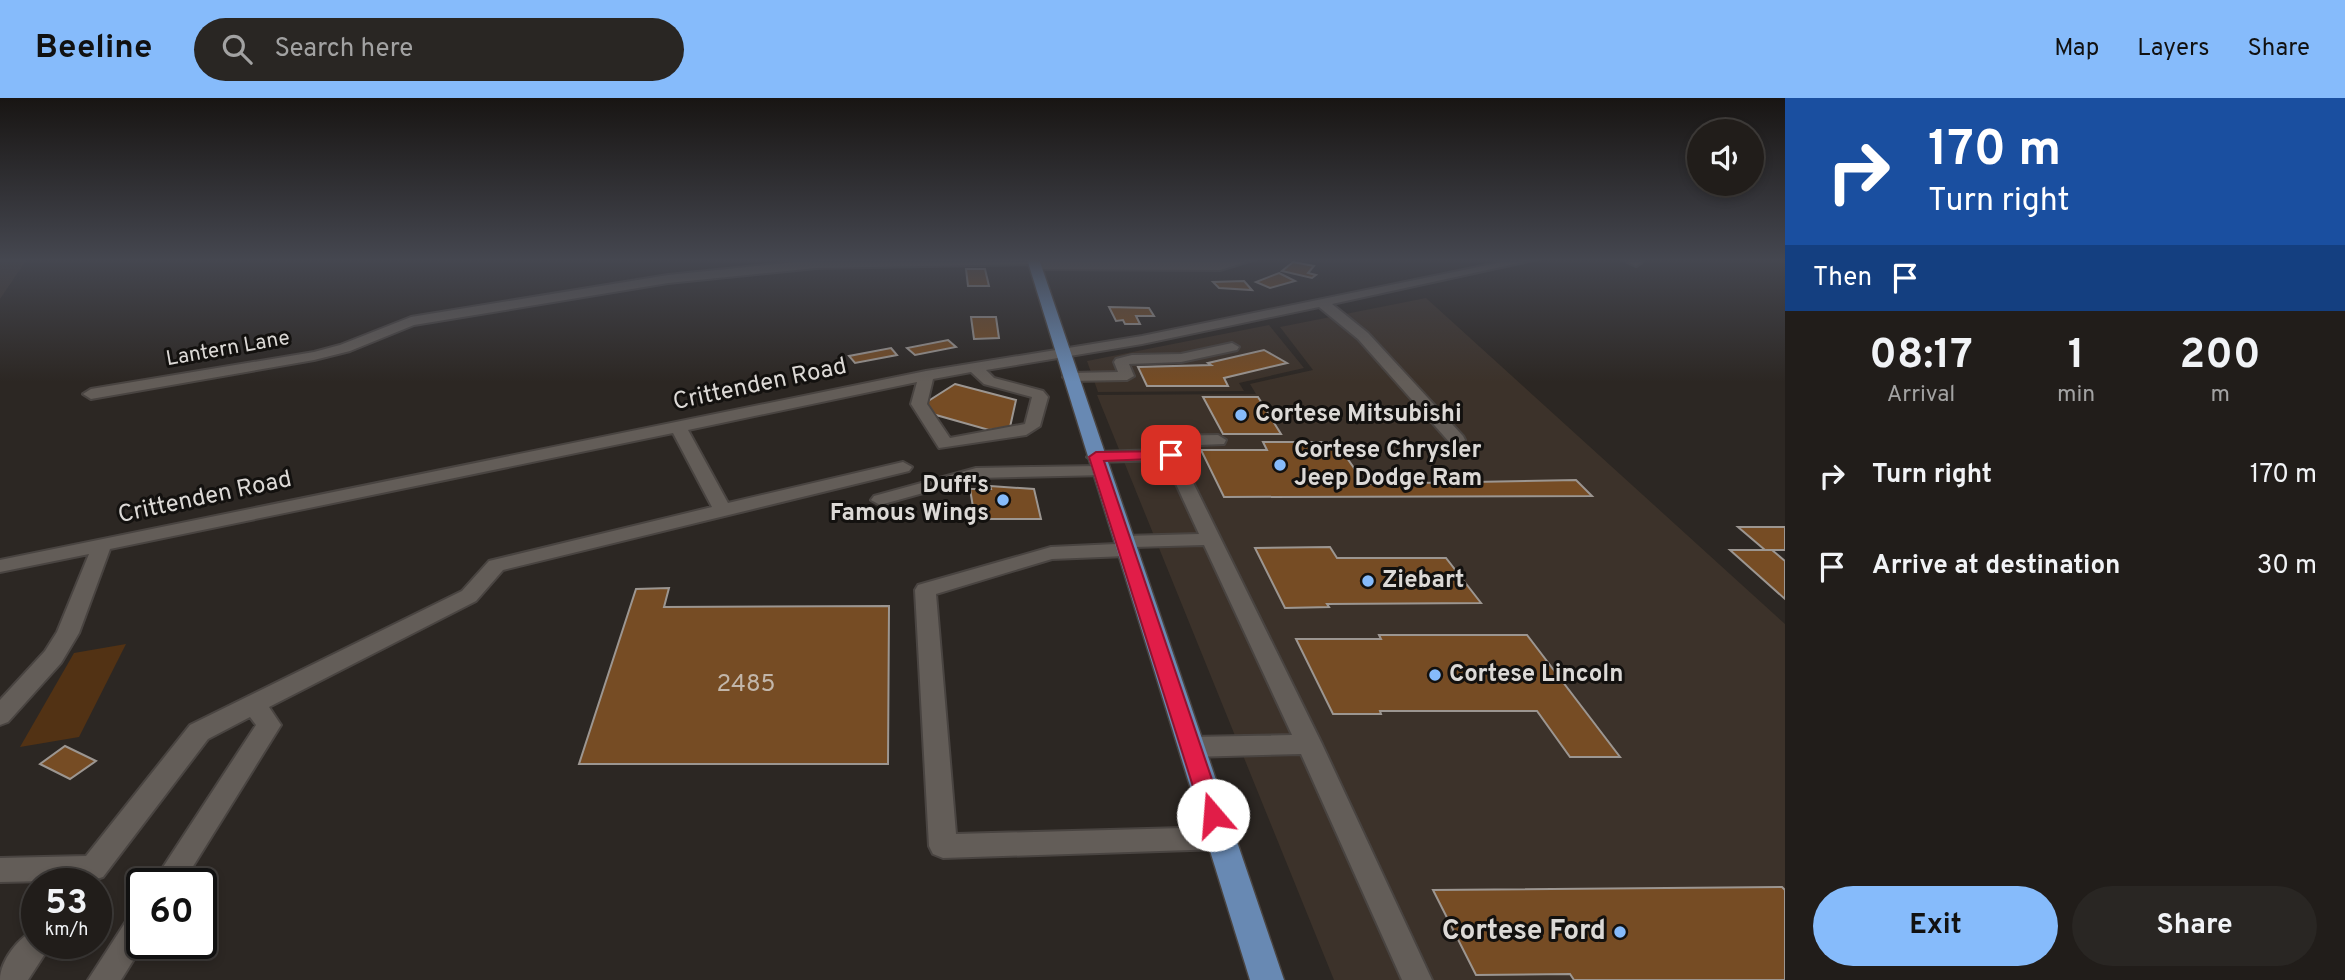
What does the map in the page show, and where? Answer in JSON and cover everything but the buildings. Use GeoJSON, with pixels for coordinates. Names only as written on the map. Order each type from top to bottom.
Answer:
{"type":"FeatureCollection","features":[{"type":"Feature","properties":{"kind":"main road"},"geometry":{"type":"LineString","coordinates":[[1046,300],[1267,980]]}},
{"type":"Feature","properties":{"kind":"street","name":"Lantern Lane"},"geometry":{"type":"LineString","coordinates":[[91,394],[314,356],[345,348],[411,321],[539,300]]}},
{"type":"Feature","properties":{"kind":"street","name":"Crittenden Road"},"geometry":{"type":"LineString","coordinates":[[0,566],[972,366],[1066,365],[1201,328],[1335,300]]}},
{"type":"Feature","properties":{"kind":"street"},"geometry":{"type":"LineString","coordinates":[[1322,303],[1363,336],[1457,440]]}},
{"type":"Feature","properties":{"kind":"street"},"geometry":{"type":"LineString","coordinates":[[1066,365],[1127,376],[1121,362],[1132,359],[1181,358],[1232,347],[1201,328]]}},
{"type":"Feature","properties":{"kind":"street"},"geometry":{"type":"LineString","coordinates":[[926,376],[919,404],[945,444],[1014,433],[1032,426],[1040,397],[1038,394],[989,381],[972,366]]}},
{"type":"Feature","properties":{"kind":"street"},"geometry":{"type":"LineString","coordinates":[[678,426],[723,510]]}},
{"type":"Feature","properties":{"kind":"street"},"geometry":{"type":"LineString","coordinates":[[1218,440],[1164,441],[1310,744],[1417,980]]}},
{"type":"Feature","properties":{"kind":"street"},"geometry":{"type":"LineString","coordinates":[[880,500],[976,473],[1098,464],[1171,455]]}},
{"type":"Feature","properties":{"kind":"street"},"geometry":{"type":"LineString","coordinates":[[93,868],[199,732],[469,596],[496,565],[904,467]]}},
{"type":"Feature","properties":{"kind":"street"},"geometry":{"type":"LineString","coordinates":[[1212,539],[1051,554],[925,590],[943,846],[1221,838]]}},
{"type":"Feature","properties":{"kind":"street"},"geometry":{"type":"LineString","coordinates":[[0,716],[53,657],[68,633],[102,545]]}},
{"type":"Feature","properties":{"kind":"street"},"geometry":{"type":"LineString","coordinates":[[176,868],[269,725],[253,703]]}},
{"type":"Feature","properties":{"kind":"street"},"geometry":{"type":"LineString","coordinates":[[1191,747],[1310,744]]}},
{"type":"Feature","properties":{"kind":"street"},"geometry":{"type":"LineString","coordinates":[[0,870],[21,871]]}},
{"type":"Feature","properties":{"kind":"street"},"geometry":{"type":"LineString","coordinates":[[103,980],[126,945]]}},
{"type":"Feature","properties":{"kind":"street"},"geometry":{"type":"LineString","coordinates":[[9,980],[25,959]]}},
{"type":"Feature","properties":{"kind":"shaded area"},"geometry":{"type":"Polygon","coordinates":[[[1415,300],[1428,300],[1785,624],[1785,980],[1334,980],[1097,395],[1256,394],[1250,384],[1313,370],[1280,327],[1415,300]]]}},
{"type":"Feature","properties":{"kind":"shaded area"},"geometry":{"type":"Polygon","coordinates":[[[1269,325],[1304,368],[1239,383],[1244,391],[1098,392],[1087,361],[1269,325]]]}},
{"type":"Feature","properties":{"kind":"shaded area"},"geometry":{"type":"Polygon","coordinates":[[[126,644],[79,737],[20,747],[74,653],[126,644]]]}},
{"type":"Feature","properties":{"kind":"place","name":"Cortese Mitsubishi"},"geometry":{"type":"Point","coordinates":[1241,415]}},
{"type":"Feature","properties":{"kind":"place","name":"Cortese Chrysler Jeep Dodge Ram"},"geometry":{"type":"Point","coordinates":[1280,465]}},
{"type":"Feature","properties":{"kind":"place","name":"Duff's Famous Wings"},"geometry":{"type":"Point","coordinates":[1003,500]}},
{"type":"Feature","properties":{"kind":"place","name":"Ziebart"},"geometry":{"type":"Point","coordinates":[1368,581]}},
{"type":"Feature","properties":{"kind":"place","name":"Cortese Lincoln"},"geometry":{"type":"Point","coordinates":[1435,675]}},
{"type":"Feature","properties":{"kind":"place","name":"Cortese Ford"},"geometry":{"type":"Point","coordinates":[1620,932]}},
{"type":"Feature","properties":{"kind":"route"},"geometry":{"type":"LineString","coordinates":[[1171,455],[1096,457],[1213,815]]}}]}
